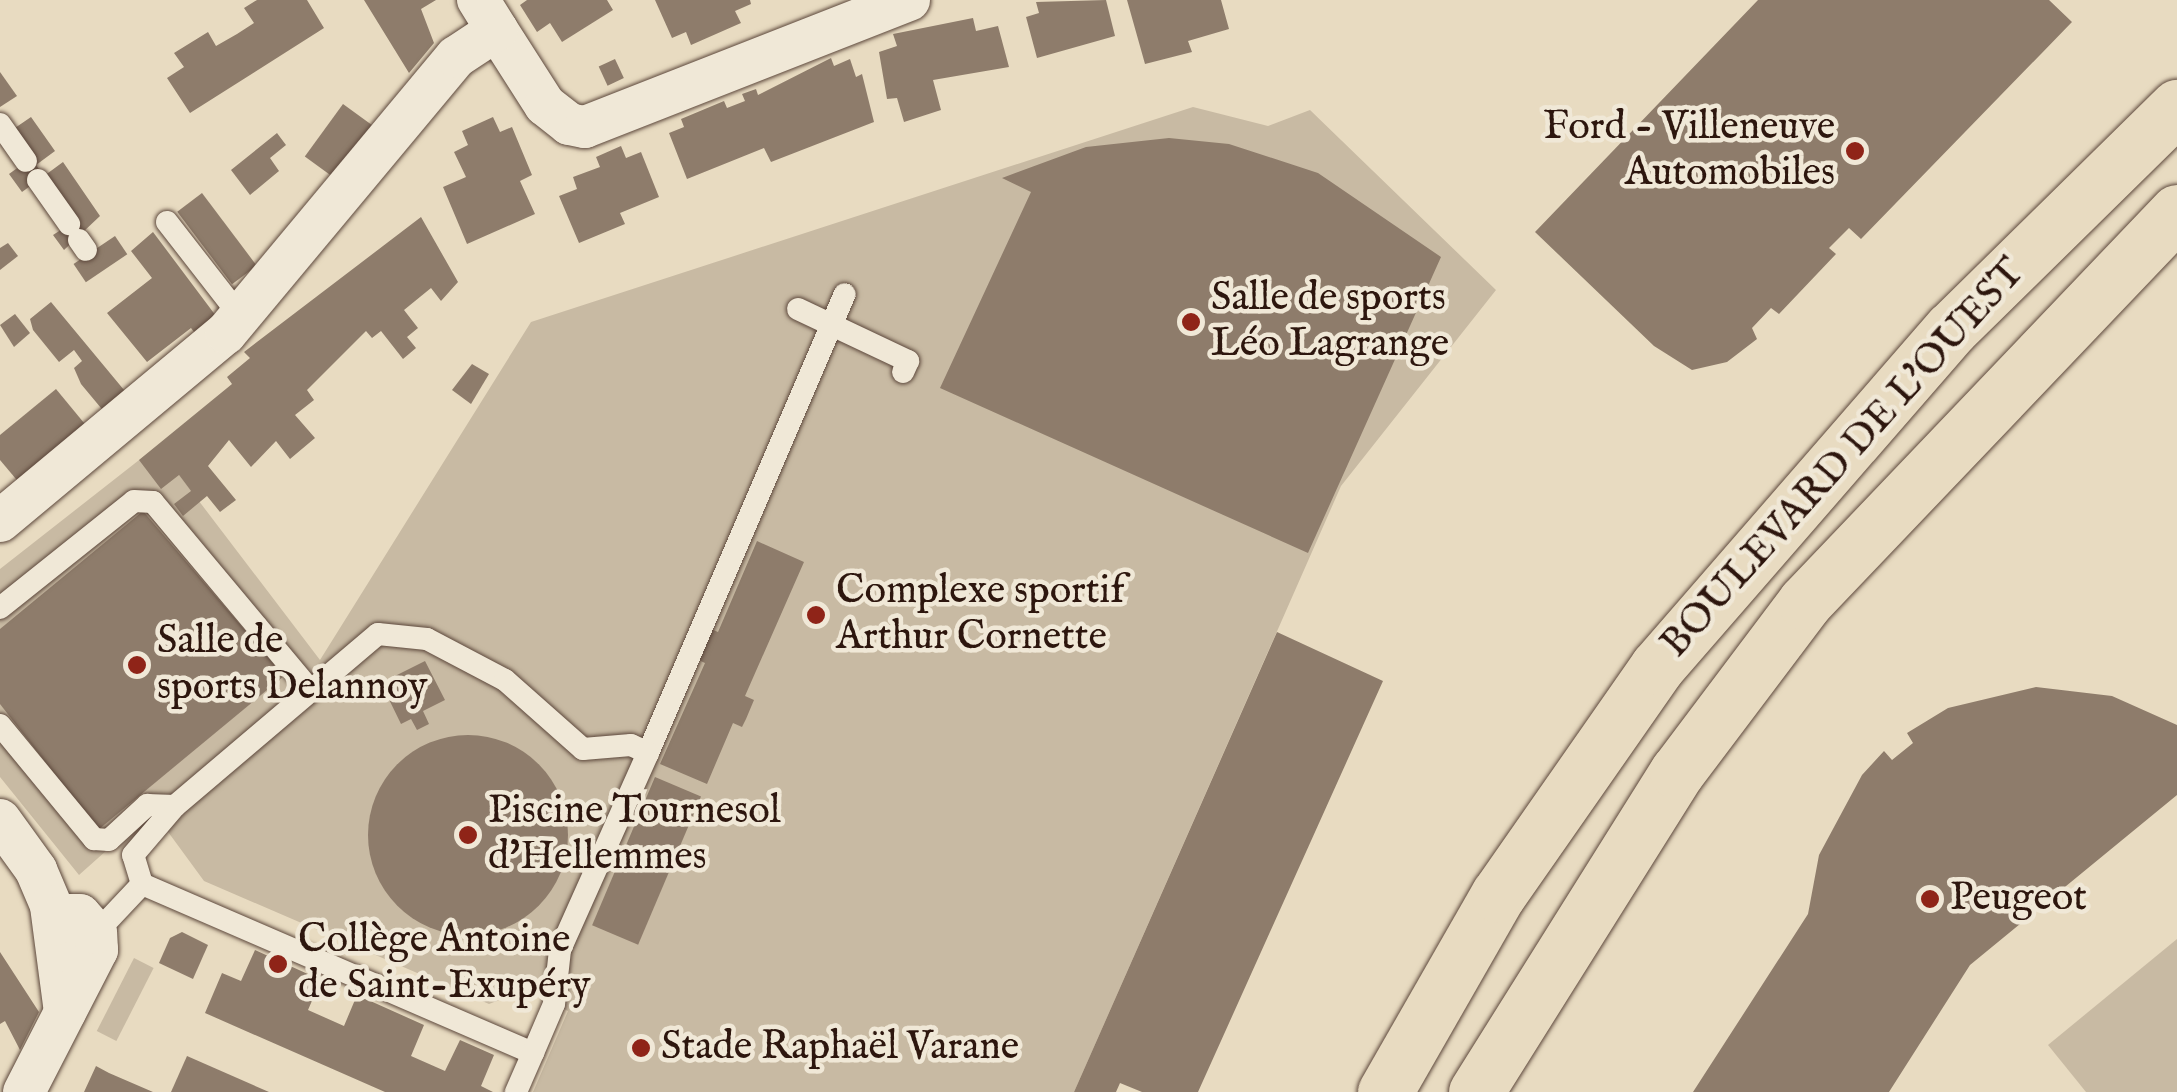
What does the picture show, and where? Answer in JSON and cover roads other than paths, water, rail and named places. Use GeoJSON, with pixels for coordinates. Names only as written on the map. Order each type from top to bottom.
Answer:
{"type":"FeatureCollection","features":[{"type":"Feature","properties":{"kind":"main road","name":"BOULEVARD DE L'OUEST"},"geometry":{"type":"LineString","coordinates":[[1385,1092],[1498,895],[1657,667],[1951,328],[2177,107]]}},
{"type":"Feature","properties":{"kind":"main road"},"geometry":{"type":"LineString","coordinates":[[2060,331],[2110,233],[2177,153]]}},
{"type":"Feature","properties":{"kind":"main road","name":"BOULEVARD DE L'OUEST"},"geometry":{"type":"LineString","coordinates":[[1476,1092],[1577,925],[1728,701],[1850,551],[2177,212]]}},
{"type":"Feature","properties":{"kind":"street"},"geometry":{"type":"LineString","coordinates":[[0,521],[203,358],[241,317],[487,15],[544,105],[569,124],[585,126],[909,0]]}},
{"type":"Feature","properties":{"kind":"street"},"geometry":{"type":"LineString","coordinates":[[0,820],[76,929],[65,1012],[24,1092]]}},
{"type":"Feature","properties":{"kind":"lane"},"geometry":{"type":"LineString","coordinates":[[0,124],[78,238]]}},
{"type":"Feature","properties":{"kind":"lane"},"geometry":{"type":"LineString","coordinates":[[167,222],[241,317]]}},
{"type":"Feature","properties":{"kind":"lane"},"geometry":{"type":"LineString","coordinates":[[516,1092],[554,1004],[560,950],[845,294]]}},
{"type":"Feature","properties":{"kind":"lane"},"geometry":{"type":"LineString","coordinates":[[798,309],[908,361],[903,372]]}},
{"type":"Feature","properties":{"kind":"lane"},"geometry":{"type":"LineString","coordinates":[[0,608],[134,501],[153,502],[310,690]]}},
{"type":"Feature","properties":{"kind":"lane"},"geometry":{"type":"LineString","coordinates":[[533,1054],[142,884],[133,855],[174,806],[378,634],[428,639],[505,680],[584,749],[631,744],[648,753]]}},
{"type":"Feature","properties":{"kind":"lane"},"geometry":{"type":"LineString","coordinates":[[0,726],[94,839],[108,840],[147,805],[174,806]]}},
{"type":"Feature","properties":{"kind":"lane"},"geometry":{"type":"LineString","coordinates":[[76,929],[142,884]]}},
{"type":"Feature","properties":{"kind":"place","name":"Ford - Villeneuve Automobiles"},"geometry":{"type":"Point","coordinates":[1855,151]}},
{"type":"Feature","properties":{"kind":"place","name":"Salle de sports Léo Lagrange"},"geometry":{"type":"Point","coordinates":[1191,322]}},
{"type":"Feature","properties":{"kind":"place","name":"Complexe sportif Arthur Cornette"},"geometry":{"type":"Point","coordinates":[816,615]}},
{"type":"Feature","properties":{"kind":"place","name":"Salle de sports Delannoy"},"geometry":{"type":"Point","coordinates":[137,665]}},
{"type":"Feature","properties":{"kind":"place","name":"Piscine Tournesol d'Hellemmes"},"geometry":{"type":"Point","coordinates":[468,835]}},
{"type":"Feature","properties":{"kind":"place","name":"Peugeot"},"geometry":{"type":"Point","coordinates":[1930,899]}},
{"type":"Feature","properties":{"kind":"place","name":"Collège Antoine de Saint-Exupéry"},"geometry":{"type":"Point","coordinates":[278,964]}},
{"type":"Feature","properties":{"kind":"place","name":"Stade Raphaël Varane"},"geometry":{"type":"Point","coordinates":[641,1048]}}]}
